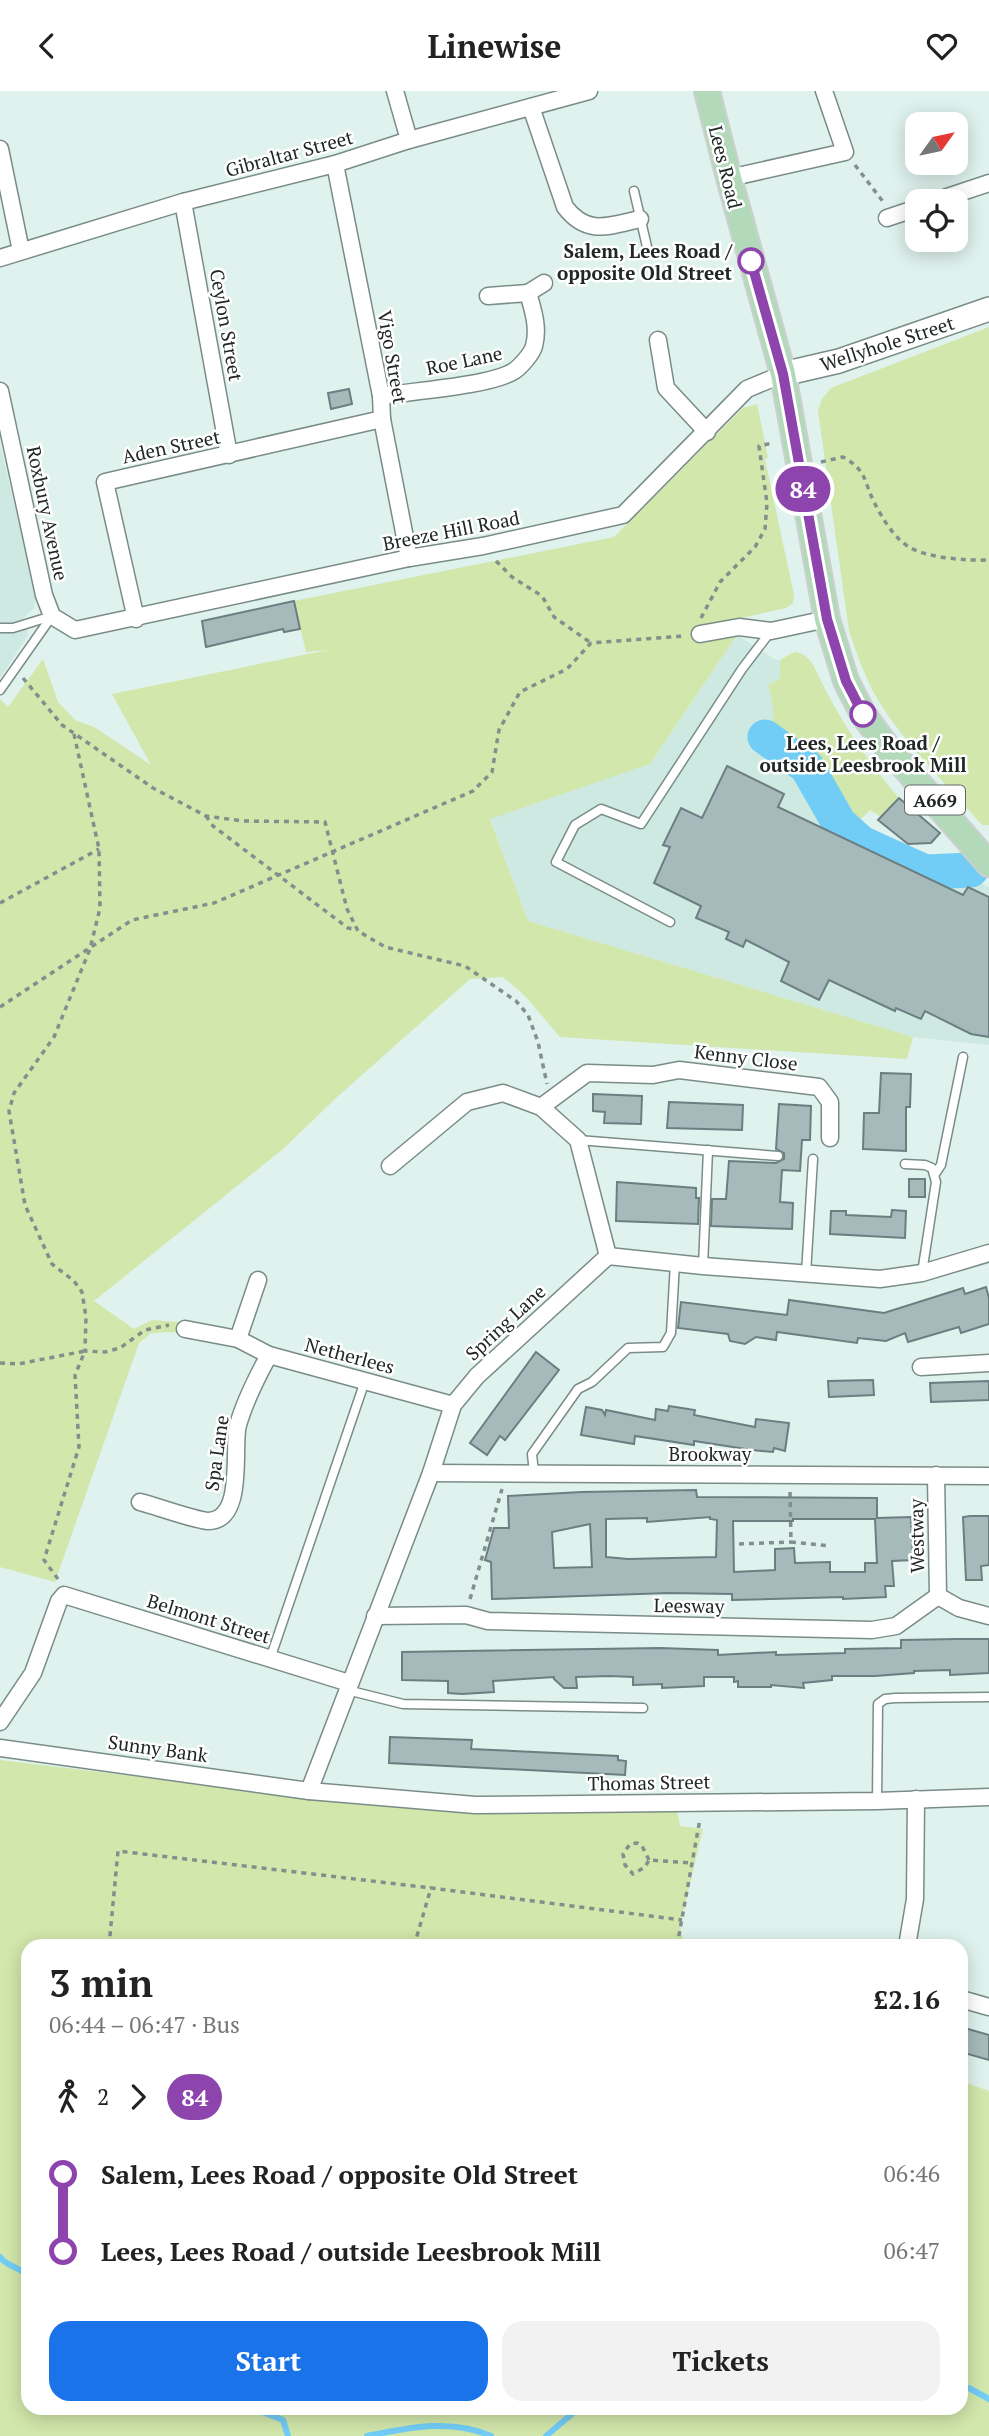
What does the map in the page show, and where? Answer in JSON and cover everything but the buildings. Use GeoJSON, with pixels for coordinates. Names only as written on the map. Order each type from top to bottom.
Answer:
{"type":"FeatureCollection","features":[{"type":"Feature","properties":{"kind":"main road","name":"Lees Road"},"geometry":{"type":"LineString","coordinates":[[707,91],[783,374],[827,619],[846,681],[863,714],[887,747],[986,856]]}},
{"type":"Feature","properties":{"kind":"street"},"geometry":{"type":"LineString","coordinates":[[395,91],[410,140]]}},
{"type":"Feature","properties":{"kind":"street","name":"Gibraltar Street"},"geometry":{"type":"LineString","coordinates":[[0,258],[183,202],[335,164],[410,140],[587,91]]}},
{"type":"Feature","properties":{"kind":"street"},"geometry":{"type":"LineString","coordinates":[[729,178],[845,152],[824,91]]}},
{"type":"Feature","properties":{"kind":"street"},"geometry":{"type":"LineString","coordinates":[[531,107],[565,207],[572,217],[585,225],[601,227],[640,219]]}},
{"type":"Feature","properties":{"kind":"street"},"geometry":{"type":"LineString","coordinates":[[0,149],[21,251]]}},
{"type":"Feature","properties":{"kind":"street","name":"Vigo Street"},"geometry":{"type":"LineString","coordinates":[[335,164],[410,558]]}},
{"type":"Feature","properties":{"kind":"street"},"geometry":{"type":"LineString","coordinates":[[968,190],[989,183]]}},
{"type":"Feature","properties":{"kind":"street","name":"Ceylon Street"},"geometry":{"type":"LineString","coordinates":[[183,202],[229,454]]}},
{"type":"Feature","properties":{"kind":"street"},"geometry":{"type":"LineString","coordinates":[[891,217],[905,212]]}},
{"type":"Feature","properties":{"kind":"street"},"geometry":{"type":"LineString","coordinates":[[488,296],[528,293],[544,283]]}},
{"type":"Feature","properties":{"kind":"street","name":"Roe Lane"},"geometry":{"type":"LineString","coordinates":[[381,396],[490,380],[515,371],[533,349],[536,333],[528,293]]}},
{"type":"Feature","properties":{"kind":"street","name":"Wellyhole Street"},"geometry":{"type":"LineString","coordinates":[[783,374],[839,361],[989,309]]}},
{"type":"Feature","properties":{"kind":"street"},"geometry":{"type":"LineString","coordinates":[[658,340],[666,388],[707,432]]}},
{"type":"Feature","properties":{"kind":"street","name":"Breeze Hill Road"},"geometry":{"type":"LineString","coordinates":[[52,616],[75,630],[623,515],[747,389],[783,374]]}},
{"type":"Feature","properties":{"kind":"street","name":"Roxbury Avenue"},"geometry":{"type":"LineString","coordinates":[[0,391],[44,595],[52,616]]}},
{"type":"Feature","properties":{"kind":"street","name":"Aden Street"},"geometry":{"type":"LineString","coordinates":[[136,619],[105,482],[382,419]]}},
{"type":"Feature","properties":{"kind":"street"},"geometry":{"type":"LineString","coordinates":[[697,635],[739,627],[771,631],[827,619]]}},
{"type":"Feature","properties":{"kind":"street","name":"Kenny Close"},"geometry":{"type":"LineString","coordinates":[[546,1103],[587,1073],[653,1075],[679,1070],[819,1087],[830,1102],[830,1138]]}},
{"type":"Feature","properties":{"kind":"street"},"geometry":{"type":"LineString","coordinates":[[390,1166],[467,1102],[503,1093],[546,1103],[578,1140],[608,1256],[880,1279],[922,1273],[989,1253]]}},
{"type":"Feature","properties":{"kind":"street","name":"Spring Lane"},"geometry":{"type":"LineString","coordinates":[[309,1790],[431,1473],[453,1405],[477,1376],[608,1256]]}},
{"type":"Feature","properties":{"kind":"street"},"geometry":{"type":"LineString","coordinates":[[238,1339],[258,1280]]}},
{"type":"Feature","properties":{"kind":"street","name":"Netherlees"},"geometry":{"type":"LineString","coordinates":[[185,1329],[238,1339],[269,1355],[453,1405]]}},
{"type":"Feature","properties":{"kind":"street","name":"Spa Lane"},"geometry":{"type":"LineString","coordinates":[[140,1502],[209,1521],[221,1517],[231,1501],[237,1480],[237,1427],[269,1355]]}},
{"type":"Feature","properties":{"kind":"street"},"geometry":{"type":"LineString","coordinates":[[921,1367],[989,1363]]}},
{"type":"Feature","properties":{"kind":"street","name":"Brookway"},"geometry":{"type":"LineString","coordinates":[[431,1473],[989,1476]]}},
{"type":"Feature","properties":{"kind":"street","name":"Westway"},"geometry":{"type":"LineString","coordinates":[[936,1475],[938,1596]]}},
{"type":"Feature","properties":{"kind":"street"},"geometry":{"type":"LineString","coordinates":[[938,1596],[959,1608],[989,1616]]}},
{"type":"Feature","properties":{"kind":"street","name":"Leesway"},"geometry":{"type":"LineString","coordinates":[[375,1616],[466,1615],[488,1621],[872,1630],[896,1626],[938,1596]]}},
{"type":"Feature","properties":{"kind":"street"},"geometry":{"type":"LineString","coordinates":[[0,1722],[33,1673],[61,1598]]}},
{"type":"Feature","properties":{"kind":"street","name":"Belmont Street"},"geometry":{"type":"LineString","coordinates":[[61,1598],[270,1659],[348,1686]]}},
{"type":"Feature","properties":{"kind":"street","name":"Sunny Bank"},"geometry":{"type":"LineString","coordinates":[[0,1748],[309,1790]]}},
{"type":"Feature","properties":{"kind":"street","name":"Thomas Street"},"geometry":{"type":"LineString","coordinates":[[309,1790],[475,1805],[877,1801],[989,1797]]}},
{"type":"Feature","properties":{"kind":"street"},"geometry":{"type":"LineString","coordinates":[[907,1939],[915,1899],[916,1800]]}},
{"type":"Feature","properties":{"kind":"street"},"geometry":{"type":"LineString","coordinates":[[968,2001],[989,2007]]}},
{"type":"Feature","properties":{"kind":"lane"},"geometry":{"type":"LineString","coordinates":[[634,191],[648,251]]}},
{"type":"Feature","properties":{"kind":"lane"},"geometry":{"type":"LineString","coordinates":[[0,628],[13,628],[52,616]]}},
{"type":"Feature","properties":{"kind":"lane"},"geometry":{"type":"LineString","coordinates":[[0,690],[52,616]]}},
{"type":"Feature","properties":{"kind":"lane"},"geometry":{"type":"LineString","coordinates":[[670,922],[556,862],[575,825],[601,809],[641,824],[742,669],[771,631]]}},
{"type":"Feature","properties":{"kind":"lane"},"geometry":{"type":"LineString","coordinates":[[922,1273],[935,1174],[941,1165],[963,1057]]}},
{"type":"Feature","properties":{"kind":"lane"},"geometry":{"type":"LineString","coordinates":[[578,1140],[778,1156]]}},
{"type":"Feature","properties":{"kind":"lane"},"geometry":{"type":"LineString","coordinates":[[703,1266],[708,1150]]}},
{"type":"Feature","properties":{"kind":"lane"},"geometry":{"type":"LineString","coordinates":[[806,1274],[813,1159]]}},
{"type":"Feature","properties":{"kind":"lane"},"geometry":{"type":"LineString","coordinates":[[905,1164],[925,1165],[932,1168],[935,1174]]}},
{"type":"Feature","properties":{"kind":"lane"},"geometry":{"type":"LineString","coordinates":[[534,1473],[532,1454],[578,1388],[592,1382],[628,1348],[663,1347],[671,1333],[675,1263]]}},
{"type":"Feature","properties":{"kind":"lane"},"geometry":{"type":"LineString","coordinates":[[270,1659],[365,1381]]}},
{"type":"Feature","properties":{"kind":"lane"},"geometry":{"type":"LineString","coordinates":[[348,1686],[403,1705],[643,1708]]}},
{"type":"Feature","properties":{"kind":"lane"},"geometry":{"type":"LineString","coordinates":[[877,1801],[878,1704],[884,1699],[895,1698],[989,1697]]}},
{"type":"Feature","properties":{"kind":"path"},"geometry":{"type":"LineString","coordinates":[[845,152],[891,217]]}},
{"type":"Feature","properties":{"kind":"path"},"geometry":{"type":"LineString","coordinates":[[483,546],[512,577],[542,596],[554,617],[591,643],[697,635],[720,582],[755,547],[765,529],[767,503],[759,446],[773,443]]}},
{"type":"Feature","properties":{"kind":"path"},"geometry":{"type":"LineString","coordinates":[[821,462],[843,457],[859,466],[875,504],[889,528],[909,547],[937,557],[989,560]]}},
{"type":"Feature","properties":{"kind":"path"},"geometry":{"type":"LineString","coordinates":[[0,1007],[132,921],[214,903],[473,791],[492,772],[499,730],[520,692],[568,669],[591,643]]}},
{"type":"Feature","properties":{"kind":"path"},"geometry":{"type":"LineString","coordinates":[[15,669],[62,725],[153,788],[206,816],[243,821],[326,822],[347,909],[358,931]]}},
{"type":"Feature","properties":{"kind":"path"},"geometry":{"type":"LineString","coordinates":[[61,1598],[59,1580],[44,1560],[79,1447],[75,1375],[85,1351],[86,1317],[82,1292],[74,1281],[52,1264],[25,1205],[9,1111],[14,1093],[54,1037],[90,949],[100,908],[99,849],[74,734]]}},
{"type":"Feature","properties":{"kind":"path"},"geometry":{"type":"LineString","coordinates":[[206,816],[213,826],[348,928],[385,947],[465,966],[516,1002],[527,1015],[538,1042],[546,1103]]}},
{"type":"Feature","properties":{"kind":"path"},"geometry":{"type":"LineString","coordinates":[[0,902],[99,849]]}},
{"type":"Feature","properties":{"kind":"path"},"geometry":{"type":"LineString","coordinates":[[0,1363],[18,1364],[85,1351],[104,1352],[120,1348],[145,1330],[170,1325],[185,1329]]}},
{"type":"Feature","properties":{"kind":"path"},"geometry":{"type":"LineString","coordinates":[[466,1615],[506,1473]]}},
{"type":"Feature","properties":{"kind":"path"},"geometry":{"type":"LineString","coordinates":[[789,1475],[791,1542]]}},
{"type":"Feature","properties":{"kind":"path"},"geometry":{"type":"LineString","coordinates":[[739,1544],[791,1542],[830,1546]]}},
{"type":"Feature","properties":{"kind":"path"},"geometry":{"type":"LineString","coordinates":[[678,1939],[703,1803]]}},
{"type":"Feature","properties":{"kind":"path"},"geometry":{"type":"LineString","coordinates":[[636,1843],[642,1846],[649,1860],[645,1867],[633,1874],[625,1865],[623,1854],[629,1844],[636,1843]]}},
{"type":"Feature","properties":{"kind":"path"},"geometry":{"type":"LineString","coordinates":[[111,1939],[118,1851],[682,1920]]}},
{"type":"Feature","properties":{"kind":"path"},"geometry":{"type":"LineString","coordinates":[[649,1860],[692,1863]]}},
{"type":"Feature","properties":{"kind":"path"},"geometry":{"type":"LineString","coordinates":[[416,1939],[431,1888]]}},
{"type":"Feature","properties":{"kind":"shaded area"},"geometry":{"type":"Polygon","coordinates":[[[0,444],[36,595],[34,608],[24,617],[28,635],[0,678],[0,444]]]}},
{"type":"Feature","properties":{"kind":"shaded area"},"geometry":{"type":"Polygon","coordinates":[[[737,635],[774,659],[780,660],[780,678],[768,685],[774,709],[771,730],[796,747],[809,761],[841,816],[989,887],[989,1045],[913,1037],[528,921],[490,818],[650,764],[737,635]]]}},
{"type":"Feature","properties":{"kind":"green space"},"geometry":{"type":"Polygon","coordinates":[[[989,327],[989,825],[982,825],[895,725],[873,691],[863,669],[849,631],[818,411],[822,399],[831,388],[989,327]]]}},
{"type":"Feature","properties":{"kind":"green space"},"geometry":{"type":"Polygon","coordinates":[[[757,404],[768,457],[765,459],[794,595],[793,603],[786,608],[732,620],[737,635],[650,764],[490,819],[528,921],[913,1037],[907,1059],[560,1037],[525,996],[503,977],[470,979],[283,1149],[94,1301],[134,1329],[152,1320],[179,1322],[179,1332],[151,1333],[139,1343],[55,1582],[0,1567],[0,699],[8,707],[43,659],[58,702],[75,720],[94,727],[151,765],[112,694],[328,650],[306,652],[294,601],[614,537],[743,408],[757,404]]]}},
{"type":"Feature","properties":{"kind":"green space"},"geometry":{"type":"Polygon","coordinates":[[[797,652],[810,661],[848,730],[899,798],[881,817],[870,810],[855,825],[834,803],[806,757],[771,730],[773,713],[768,685],[780,678],[780,660],[797,652]]]}},
{"type":"Feature","properties":{"kind":"green space"},"geometry":{"type":"Polygon","coordinates":[[[0,1760],[323,1799],[677,1810],[680,1826],[703,1829],[680,1926],[683,1939],[21,1939],[21,2415],[968,2415],[968,2084],[989,2091],[989,2436],[0,2436],[0,1760]]]}},
{"type":"Feature","properties":{"kind":"waterway"},"geometry":{"type":"LineString","coordinates":[[765,737],[807,767],[839,823],[861,843],[925,872],[971,870]]}},
{"type":"Feature","properties":{"kind":"waterway"},"geometry":{"type":"LineString","coordinates":[[0,2257],[21,2271]]}},
{"type":"Feature","properties":{"kind":"waterway"},"geometry":{"type":"LineString","coordinates":[[968,2388],[989,2399]]}},
{"type":"Feature","properties":{"kind":"waterway"},"geometry":{"type":"LineString","coordinates":[[270,2415],[283,2420],[288,2436]]}},
{"type":"Feature","properties":{"kind":"waterway"},"geometry":{"type":"LineString","coordinates":[[546,2436],[571,2415]]}},
{"type":"Feature","properties":{"kind":"waterway"},"geometry":{"type":"LineString","coordinates":[[367,2436],[429,2426],[460,2427],[491,2436]]}},
{"type":"Feature","properties":{"kind":"bus line","name":"84"},"geometry":{"type":"LineString","coordinates":[[751,261],[783,374],[827,619],[846,681],[863,714]]}},
{"type":"Feature","properties":{"kind":"place","name":"Salem, Lees Road / opposite Old Street"},"geometry":{"type":"Point","coordinates":[751,261]}},
{"type":"Feature","properties":{"kind":"place","name":"Lees, Lees Road / outside Leesbrook Mill"},"geometry":{"type":"Point","coordinates":[863,714]}}]}
